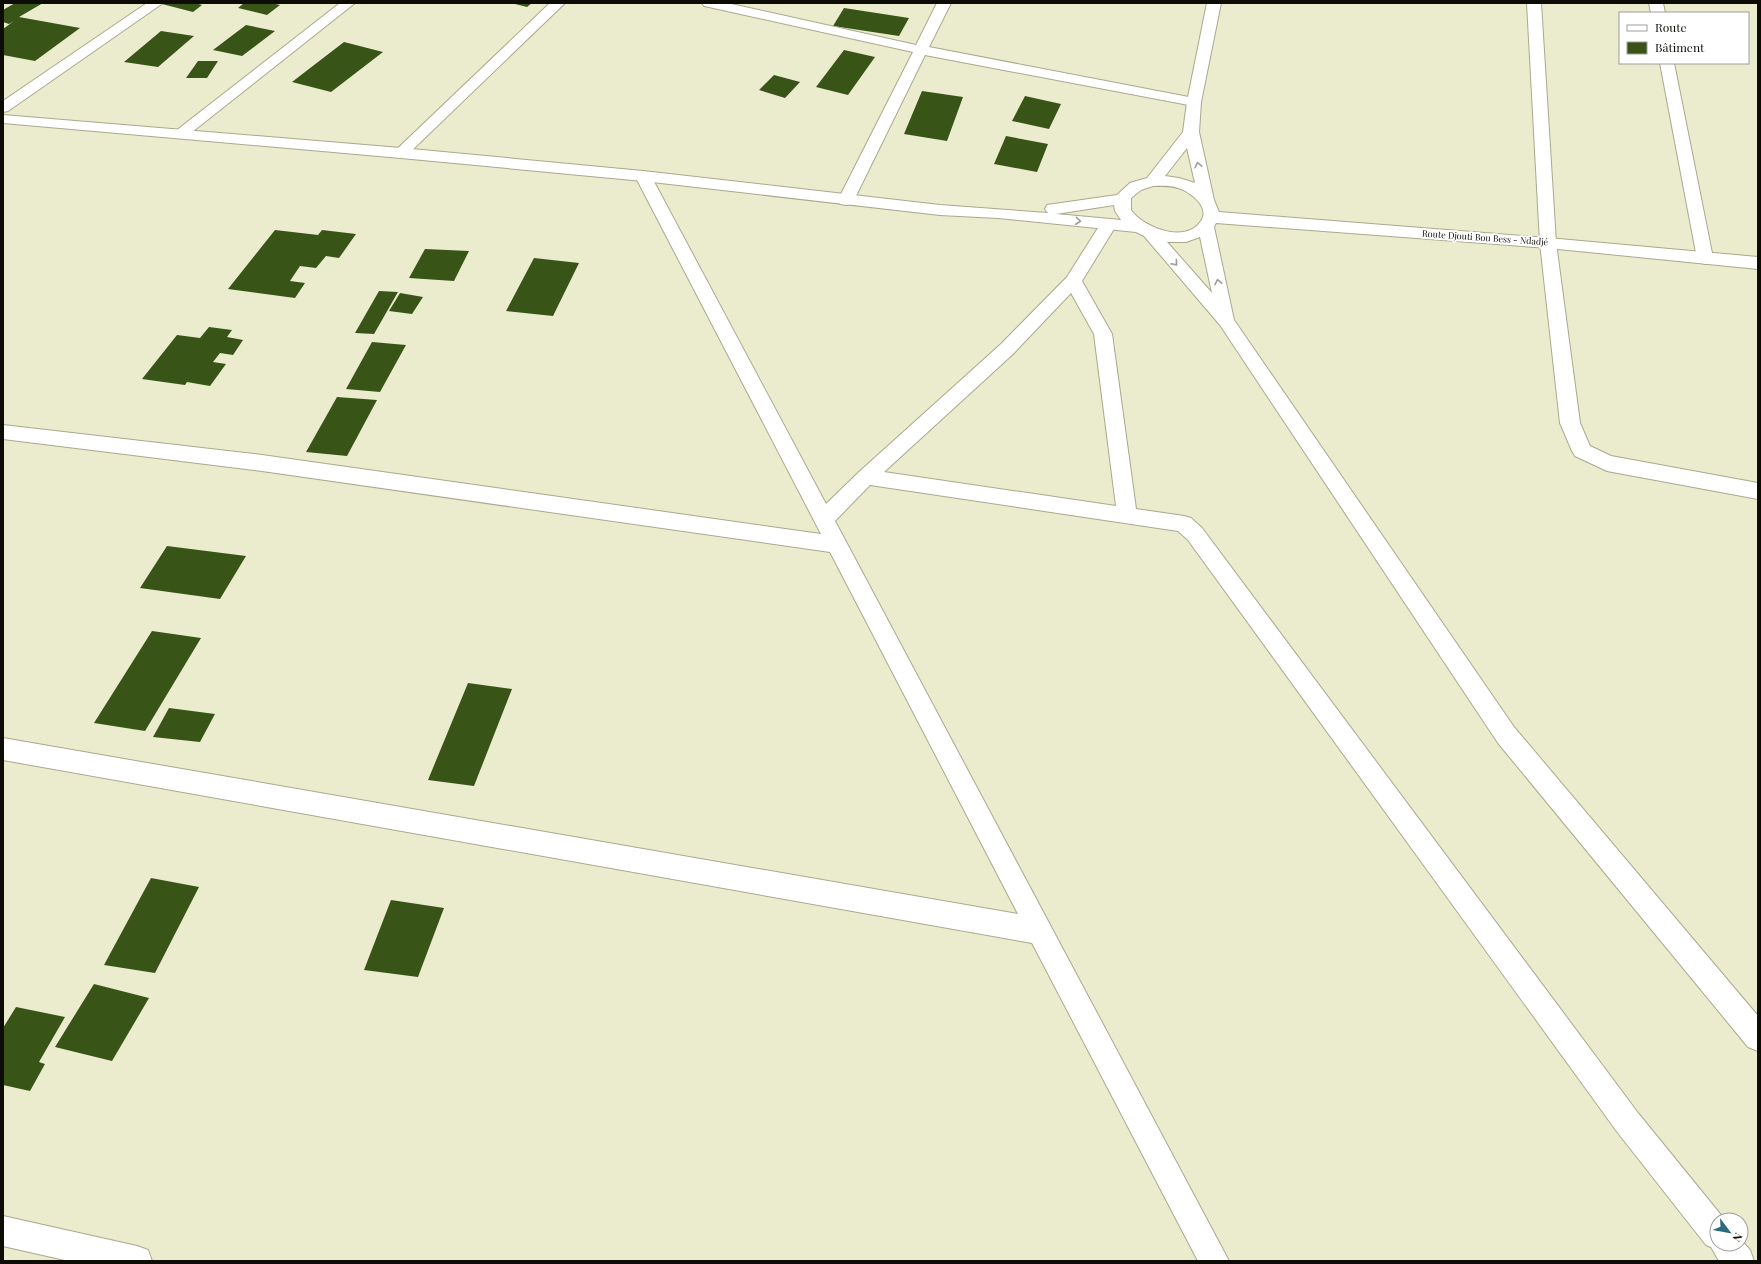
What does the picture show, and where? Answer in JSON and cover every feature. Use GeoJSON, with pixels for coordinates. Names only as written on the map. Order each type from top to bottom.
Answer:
{"type":"FeatureCollection","features":[{"type":"Feature","properties":{"kind":"street"},"geometry":{"type":"LineString","coordinates":[[3,108],[156,3]]}},
{"type":"Feature","properties":{"kind":"street"},"geometry":{"type":"LineString","coordinates":[[182,133],[348,3]]}},
{"type":"Feature","properties":{"kind":"street"},"geometry":{"type":"LineString","coordinates":[[401,153],[558,3]]}},
{"type":"Feature","properties":{"kind":"street"},"geometry":{"type":"LineString","coordinates":[[709,3],[746,7],[922,50],[1194,102]]}},
{"type":"Feature","properties":{"kind":"street"},"geometry":{"type":"LineString","coordinates":[[846,200],[922,50],[944,3]]}},
{"type":"Feature","properties":{"kind":"street"},"geometry":{"type":"LineString","coordinates":[[1214,3],[1194,102],[1191,132],[1206,198],[1211,208],[1208,222],[1226,321]]}},
{"type":"Feature","properties":{"kind":"street"},"geometry":{"type":"LineString","coordinates":[[1534,3],[1548,243],[1570,423],[1582,451],[1607,463],[1757,491]]}},
{"type":"Feature","properties":{"kind":"street"},"geometry":{"type":"LineString","coordinates":[[1667,64],[1705,258]]}},
{"type":"Feature","properties":{"kind":"street"},"geometry":{"type":"LineString","coordinates":[[3,119],[182,133],[643,176],[940,210],[998,213],[1109,224],[1143,230],[1165,237],[1195,233],[1208,222]]}},
{"type":"Feature","properties":{"kind":"street"},"geometry":{"type":"LineString","coordinates":[[1153,181],[1191,132]]}},
{"type":"Feature","properties":{"kind":"street"},"geometry":{"type":"LineString","coordinates":[[643,176],[1214,1261]]}},
{"type":"Feature","properties":{"kind":"street"},"geometry":{"type":"LineString","coordinates":[[1206,198],[1196,190],[1183,184],[1168,181],[1153,181],[1139,184],[1129,190],[1123,199],[1122,208],[1127,218],[1143,230],[1226,321],[1506,735],[1758,1037]]}},
{"type":"Feature","properties":{"kind":"street"},"geometry":{"type":"LineString","coordinates":[[998,213],[1071,207],[1123,199]]}},
{"type":"Feature","properties":{"kind":"street","name":"Route Djouti Bou Bess - Ndadjé"},"geometry":{"type":"LineString","coordinates":[[1208,222],[1548,243],[1758,263]]}},
{"type":"Feature","properties":{"kind":"street"},"geometry":{"type":"LineString","coordinates":[[824,520],[866,477],[1007,349],[1073,281],[1109,224]]}},
{"type":"Feature","properties":{"kind":"street"},"geometry":{"type":"LineString","coordinates":[[1073,281],[1103,334],[1128,515]]}},
{"type":"Feature","properties":{"kind":"street"},"geometry":{"type":"LineString","coordinates":[[3,432],[262,463],[838,545]]}},
{"type":"Feature","properties":{"kind":"street"},"geometry":{"type":"LineString","coordinates":[[866,477],[1184,524],[1195,534],[1624,1117],[1709,1224]]}},
{"type":"Feature","properties":{"kind":"street"},"geometry":{"type":"LineString","coordinates":[[3,749],[1041,931]]}},
{"type":"Feature","properties":{"kind":"street"},"geometry":{"type":"LineString","coordinates":[[3,1231],[137,1261]]}},
{"type":"Feature","properties":{"kind":"street"},"geometry":{"type":"LineString","coordinates":[[1732,1252],[1739,1261]]}},
{"type":"Feature","properties":{"kind":"building"},"geometry":{"type":"Polygon","coordinates":[[[15,3],[43,3],[19,17],[80,28],[35,61],[3,55],[3,29],[14,21],[9,24],[3,22],[3,10],[15,3]]]}},
{"type":"Feature","properties":{"kind":"building"},"geometry":{"type":"Polygon","coordinates":[[[158,3],[195,3],[202,5],[193,12],[158,3]]]}},
{"type":"Feature","properties":{"kind":"building"},"geometry":{"type":"Polygon","coordinates":[[[244,3],[271,3],[280,5],[267,15],[238,8],[244,3]]]}},
{"type":"Feature","properties":{"kind":"building"},"geometry":{"type":"Polygon","coordinates":[[[511,3],[532,3],[527,7],[511,3]]]}},
{"type":"Feature","properties":{"kind":"building"},"geometry":{"type":"Polygon","coordinates":[[[844,8],[909,18],[899,36],[833,26],[844,8]]]}},
{"type":"Feature","properties":{"kind":"building"},"geometry":{"type":"Polygon","coordinates":[[[246,25],[275,31],[242,56],[213,50],[246,25]]]}},
{"type":"Feature","properties":{"kind":"building"},"geometry":{"type":"Polygon","coordinates":[[[161,31],[194,36],[158,67],[124,62],[161,31]]]}},
{"type":"Feature","properties":{"kind":"building"},"geometry":{"type":"Polygon","coordinates":[[[344,42],[383,52],[331,92],[292,82],[344,42]]]}},
{"type":"Feature","properties":{"kind":"building"},"geometry":{"type":"Polygon","coordinates":[[[844,50],[875,57],[848,95],[816,87],[844,50]]]}},
{"type":"Feature","properties":{"kind":"building"},"geometry":{"type":"Polygon","coordinates":[[[198,61],[218,61],[207,78],[186,78],[198,61]]]}},
{"type":"Feature","properties":{"kind":"building"},"geometry":{"type":"Polygon","coordinates":[[[774,75],[800,82],[785,98],[759,90],[774,75]]]}},
{"type":"Feature","properties":{"kind":"building"},"geometry":{"type":"Polygon","coordinates":[[[922,91],[963,97],[947,141],[904,134],[922,91]]]}},
{"type":"Feature","properties":{"kind":"building"},"geometry":{"type":"Polygon","coordinates":[[[1025,96],[1061,104],[1049,129],[1012,121],[1025,96]]]}},
{"type":"Feature","properties":{"kind":"building"},"geometry":{"type":"Polygon","coordinates":[[[1006,136],[1048,144],[1037,172],[994,164],[1006,136]]]}},
{"type":"Feature","properties":{"kind":"building"},"geometry":{"type":"Polygon","coordinates":[[[275,230],[318,235],[322,230],[356,234],[339,258],[326,256],[316,268],[300,266],[290,281],[305,283],[295,298],[228,289],[275,230]]]}},
{"type":"Feature","properties":{"kind":"building"},"geometry":{"type":"Polygon","coordinates":[[[425,249],[469,251],[454,281],[409,278],[425,249]]]}},
{"type":"Feature","properties":{"kind":"building"},"geometry":{"type":"Polygon","coordinates":[[[534,258],[579,263],[553,316],[506,311],[534,258]]]}},
{"type":"Feature","properties":{"kind":"building"},"geometry":{"type":"Polygon","coordinates":[[[379,291],[398,292],[374,334],[355,333],[379,291]]]}},
{"type":"Feature","properties":{"kind":"building"},"geometry":{"type":"Polygon","coordinates":[[[400,293],[423,297],[412,314],[389,311],[400,293]]]}},
{"type":"Feature","properties":{"kind":"building"},"geometry":{"type":"Polygon","coordinates":[[[209,327],[232,330],[227,337],[243,340],[233,355],[220,353],[213,362],[226,364],[210,386],[187,382],[185,385],[142,379],[177,335],[200,338],[209,327]]]}},
{"type":"Feature","properties":{"kind":"building"},"geometry":{"type":"Polygon","coordinates":[[[372,342],[406,345],[380,392],[346,389],[372,342]]]}},
{"type":"Feature","properties":{"kind":"building"},"geometry":{"type":"Polygon","coordinates":[[[337,397],[377,400],[347,456],[306,452],[337,397]]]}},
{"type":"Feature","properties":{"kind":"building"},"geometry":{"type":"Polygon","coordinates":[[[167,546],[246,556],[220,599],[140,588],[167,546]]]}},
{"type":"Feature","properties":{"kind":"building"},"geometry":{"type":"Polygon","coordinates":[[[152,631],[201,638],[145,731],[94,723],[152,631]]]}},
{"type":"Feature","properties":{"kind":"building"},"geometry":{"type":"Polygon","coordinates":[[[468,683],[512,689],[474,786],[428,780],[468,683]]]}},
{"type":"Feature","properties":{"kind":"building"},"geometry":{"type":"Polygon","coordinates":[[[169,708],[215,714],[200,742],[153,737],[169,708]]]}},
{"type":"Feature","properties":{"kind":"building"},"geometry":{"type":"Polygon","coordinates":[[[151,878],[199,887],[155,973],[104,965],[151,878]]]}},
{"type":"Feature","properties":{"kind":"building"},"geometry":{"type":"Polygon","coordinates":[[[391,900],[444,908],[418,977],[364,970],[391,900]]]}},
{"type":"Feature","properties":{"kind":"building"},"geometry":{"type":"Polygon","coordinates":[[[94,984],[149,998],[112,1061],[55,1047],[94,984]]]}},
{"type":"Feature","properties":{"kind":"building"},"geometry":{"type":"Polygon","coordinates":[[[16,1007],[65,1017],[39,1062],[45,1064],[30,1091],[3,1085],[3,1028],[16,1007]]]}}]}
